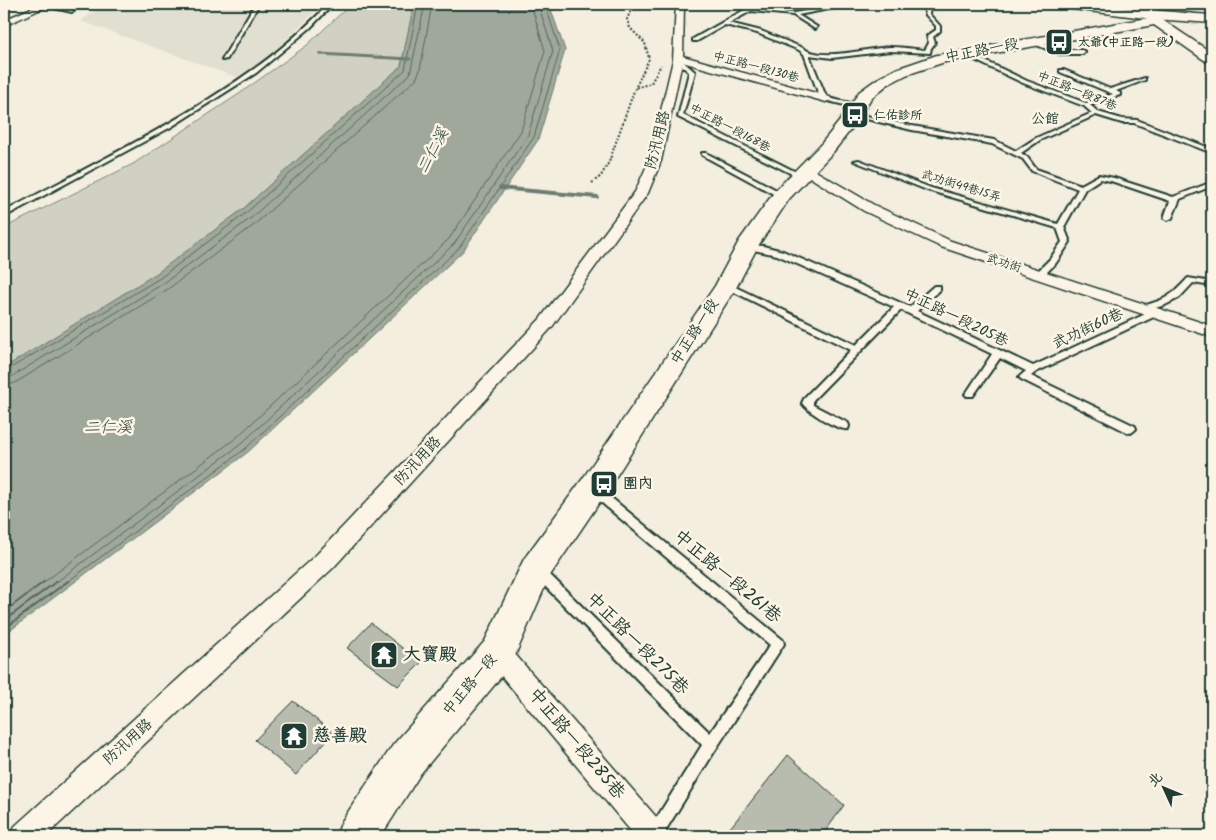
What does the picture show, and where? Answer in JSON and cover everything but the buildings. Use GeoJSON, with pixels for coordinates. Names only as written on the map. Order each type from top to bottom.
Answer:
{"type":"FeatureCollection","features":[{"type":"Feature","properties":{"kind":"street","name":"防汛用路"},"geometry":{"type":"LineString","coordinates":[[25,836],[325,561],[546,323],[641,193],[655,161],[678,57],[680,4]]}},
{"type":"Feature","properties":{"kind":"street"},"geometry":{"type":"LineString","coordinates":[[1064,4],[1212,19]]}},
{"type":"Feature","properties":{"kind":"street"},"geometry":{"type":"LineString","coordinates":[[1107,4],[1152,12],[1212,13]]}},
{"type":"Feature","properties":{"kind":"street"},"geometry":{"type":"LineString","coordinates":[[4,24],[46,5]]}},
{"type":"Feature","properties":{"kind":"street"},"geometry":{"type":"LineString","coordinates":[[1152,12],[1212,59]]}},
{"type":"Feature","properties":{"kind":"street","name":"中正路一段"},"geometry":{"type":"LineString","coordinates":[[357,836],[407,759],[498,653],[536,570],[592,489],[726,286],[747,246],[782,195],[855,111],[865,95],[882,82],[901,72],[945,54],[1031,41],[1152,12]]}},
{"type":"Feature","properties":{"kind":"street","name":"中正路一段130巷"},"geometry":{"type":"LineString","coordinates":[[678,57],[826,99]]}},
{"type":"Feature","properties":{"kind":"street","name":"武功街"},"geometry":{"type":"LineString","coordinates":[[803,173],[928,237],[1212,332]]}},
{"type":"Feature","properties":{"kind":"street","name":"中正路一段285巷"},"geometry":{"type":"LineString","coordinates":[[498,653],[654,836]]}},
{"type":"Feature","properties":{"kind":"lane"},"geometry":{"type":"LineString","coordinates":[[224,59],[257,4]]}},
{"type":"Feature","properties":{"kind":"lane"},"geometry":{"type":"LineString","coordinates":[[4,215],[169,126],[254,72],[308,27],[331,4]]}},
{"type":"Feature","properties":{"kind":"lane"},"geometry":{"type":"LineString","coordinates":[[728,4],[750,9],[794,14],[853,4]]}},
{"type":"Feature","properties":{"kind":"lane"},"geometry":{"type":"LineString","coordinates":[[822,4],[830,8]]}},
{"type":"Feature","properties":{"kind":"lane"},"geometry":{"type":"LineString","coordinates":[[899,4],[928,8],[940,4]]}},
{"type":"Feature","properties":{"kind":"lane"},"geometry":{"type":"LineString","coordinates":[[46,5],[72,10]]}},
{"type":"Feature","properties":{"kind":"lane"},"geometry":{"type":"LineString","coordinates":[[928,8],[927,14],[938,26],[938,31],[930,36],[932,43],[928,48],[945,54]]}},
{"type":"Feature","properties":{"kind":"lane"},"geometry":{"type":"LineString","coordinates":[[694,40],[750,9]]}},
{"type":"Feature","properties":{"kind":"lane"},"geometry":{"type":"LineString","coordinates":[[794,14],[815,28]]}},
{"type":"Feature","properties":{"kind":"lane","name":"中正路一段130巷"},"geometry":{"type":"LineString","coordinates":[[724,23],[759,32],[792,44],[806,53],[822,95],[826,99],[855,111],[920,130],[994,142],[1026,158],[1034,170],[1082,188]]}},
{"type":"Feature","properties":{"kind":"lane"},"geometry":{"type":"LineString","coordinates":[[1031,41],[1059,52],[1082,52]]}},
{"type":"Feature","properties":{"kind":"lane"},"geometry":{"type":"LineString","coordinates":[[806,53],[832,56],[890,49],[945,54]]}},
{"type":"Feature","properties":{"kind":"lane","name":"中正路一段87巷"},"geometry":{"type":"LineString","coordinates":[[945,54],[1086,105],[1096,113],[1122,121],[1135,121],[1212,151]]}},
{"type":"Feature","properties":{"kind":"lane","name":"中正路一段168巷"},"geometry":{"type":"LineString","coordinates":[[678,57],[692,72],[680,112],[684,119],[803,173]]}},
{"type":"Feature","properties":{"kind":"lane"},"geometry":{"type":"LineString","coordinates":[[1062,72],[1118,94],[1086,105]]}},
{"type":"Feature","properties":{"kind":"lane"},"geometry":{"type":"LineString","coordinates":[[1110,91],[1143,79]]}},
{"type":"Feature","properties":{"kind":"lane"},"geometry":{"type":"LineString","coordinates":[[1017,153],[1054,131],[1096,113]]}},
{"type":"Feature","properties":{"kind":"lane"},"geometry":{"type":"LineString","coordinates":[[704,154],[782,195]]}},
{"type":"Feature","properties":{"kind":"lane","name":"武功街49巷15弄"},"geometry":{"type":"LineString","coordinates":[[857,161],[930,189],[1060,227]]}},
{"type":"Feature","properties":{"kind":"lane"},"geometry":{"type":"LineString","coordinates":[[1039,275],[1053,261],[1066,242],[1060,227],[1082,188],[1099,177],[1112,179],[1174,200],[1212,184]]}},
{"type":"Feature","properties":{"kind":"lane"},"geometry":{"type":"LineString","coordinates":[[1168,218],[1174,200]]}},
{"type":"Feature","properties":{"kind":"lane","name":"中正路一段205巷"},"geometry":{"type":"LineString","coordinates":[[747,246],[780,253],[911,311],[1033,370]]}},
{"type":"Feature","properties":{"kind":"lane","name":"武功街60巷"},"geometry":{"type":"LineString","coordinates":[[1033,370],[1176,296],[1191,280],[1212,284]]}},
{"type":"Feature","properties":{"kind":"lane"},"geometry":{"type":"LineString","coordinates":[[726,286],[856,349]]}},
{"type":"Feature","properties":{"kind":"lane"},"geometry":{"type":"LineString","coordinates":[[911,311],[937,288]]}},
{"type":"Feature","properties":{"kind":"lane"},"geometry":{"type":"LineString","coordinates":[[844,426],[810,407],[807,402],[808,399],[900,306]]}},
{"type":"Feature","properties":{"kind":"lane"},"geometry":{"type":"LineString","coordinates":[[970,394],[998,353]]}},
{"type":"Feature","properties":{"kind":"lane"},"geometry":{"type":"LineString","coordinates":[[1033,370],[1024,377],[1131,429]]}},
{"type":"Feature","properties":{"kind":"lane","name":"中正路一段261巷"},"geometry":{"type":"LineString","coordinates":[[592,489],[778,644],[711,744],[654,836]]}},
{"type":"Feature","properties":{"kind":"lane","name":"中正路一段275巷"},"geometry":{"type":"LineString","coordinates":[[536,570],[711,744]]}},
{"type":"Feature","properties":{"kind":"path"},"geometry":{"type":"LineString","coordinates":[[592,183],[601,176],[609,162],[636,88],[649,59],[644,43],[630,28],[627,19],[634,4]]}},
{"type":"Feature","properties":{"kind":"path"},"geometry":{"type":"LineString","coordinates":[[636,88],[651,83],[667,54],[678,57]]}},
{"type":"Feature","properties":{"kind":"shaded area"},"geometry":{"type":"Polygon","coordinates":[[[104,4],[323,4],[267,58],[236,77],[81,21],[104,4]]]}},
{"type":"Feature","properties":{"kind":"shaded area"},"geometry":{"type":"Polygon","coordinates":[[[351,4],[414,4],[401,66],[243,209],[157,273],[4,368],[4,228],[133,164],[239,94],[306,46],[351,4]]]}},
{"type":"Feature","properties":{"kind":"water","name":"二仁溪"},"geometry":{"type":"Polygon","coordinates":[[[414,4],[549,4],[565,50],[538,140],[463,251],[248,452],[4,635],[4,368],[157,273],[243,209],[401,66],[414,4]]]}},
{"type":"Feature","properties":{"kind":"waterway"},"geometry":{"type":"LineString","coordinates":[[320,54],[410,59]]}},
{"type":"Feature","properties":{"kind":"waterway"},"geometry":{"type":"LineString","coordinates":[[500,188],[597,197]]}},
{"type":"Feature","properties":{"kind":"place","name":"太爺(中正路一段)"},"geometry":{"type":"Point","coordinates":[1059,42]}},
{"type":"Feature","properties":{"kind":"place","name":"仁佑診所"},"geometry":{"type":"Point","coordinates":[855,115]}},
{"type":"Feature","properties":{"kind":"place","name":"圍內"},"geometry":{"type":"Point","coordinates":[604,484]}},
{"type":"Feature","properties":{"kind":"place","name":"大寶殿"},"geometry":{"type":"Point","coordinates":[384,655]}},
{"type":"Feature","properties":{"kind":"place","name":"慈善殿"},"geometry":{"type":"Point","coordinates":[294,736]}},
{"type":"Feature","properties":{"kind":"district","name":"公館"},"geometry":{"type":"Point","coordinates":[1045,119]}}]}
